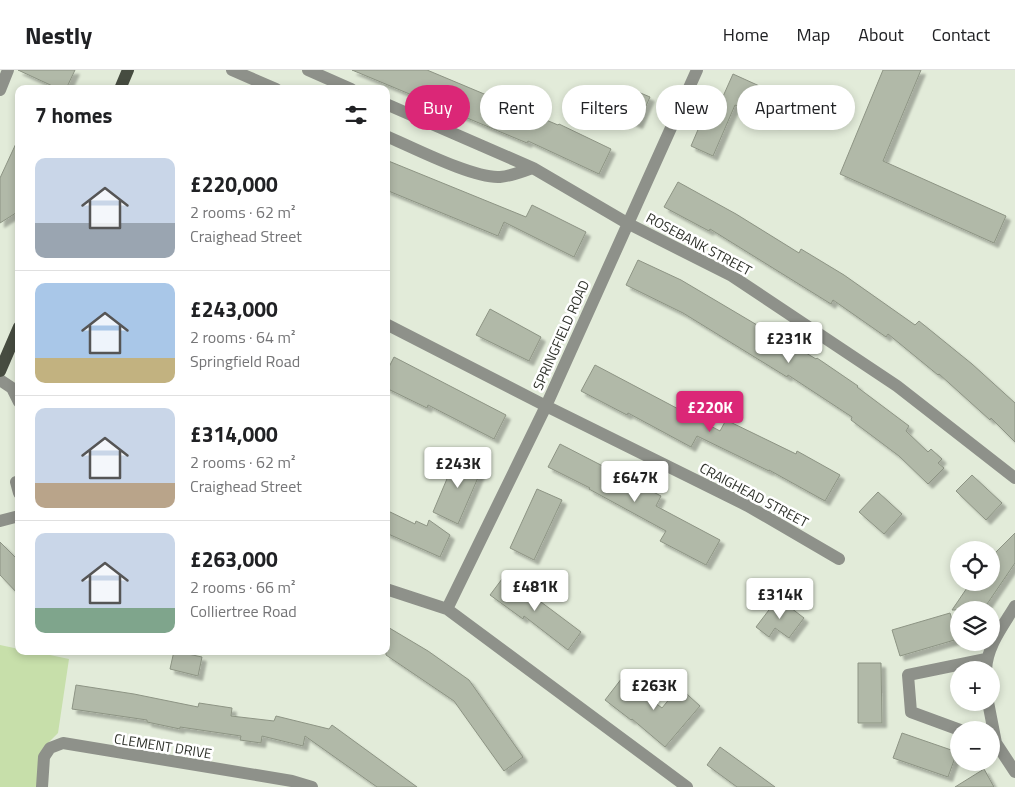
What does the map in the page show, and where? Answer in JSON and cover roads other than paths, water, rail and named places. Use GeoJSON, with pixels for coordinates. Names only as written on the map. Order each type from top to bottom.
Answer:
{"type":"FeatureCollection","features":[{"type":"Feature","properties":{"kind":"main road"},"geometry":{"type":"LineString","coordinates":[[122,85],[128,70]]}},
{"type":"Feature","properties":{"kind":"main road"},"geometry":{"type":"LineString","coordinates":[[0,371],[15,336]]}},
{"type":"Feature","properties":{"kind":"street"},"geometry":{"type":"LineString","coordinates":[[0,90],[8,70]]}},
{"type":"Feature","properties":{"kind":"street"},"geometry":{"type":"LineString","coordinates":[[232,70],[267,85]]}},
{"type":"Feature","properties":{"kind":"street"},"geometry":{"type":"LineString","coordinates":[[308,70],[342,85]]}},
{"type":"Feature","properties":{"kind":"street","name":"SPRINGFIELD ROAD"},"geometry":{"type":"LineString","coordinates":[[447,608],[546,406],[697,70]]}},
{"type":"Feature","properties":{"kind":"street","name":"ROSEBANK STREET"},"geometry":{"type":"LineString","coordinates":[[390,106],[534,168],[627,223],[732,276],[897,386],[1015,478]]}},
{"type":"Feature","properties":{"kind":"street"},"geometry":{"type":"LineString","coordinates":[[390,138],[462,169],[486,176],[498,177],[534,168]]}},
{"type":"Feature","properties":{"kind":"street","name":"CRAIGHEAD STREET"},"geometry":{"type":"LineString","coordinates":[[390,326],[748,506],[839,559]]}},
{"type":"Feature","properties":{"kind":"street"},"geometry":{"type":"LineString","coordinates":[[0,380],[12,388],[15,394]]}},
{"type":"Feature","properties":{"kind":"street"},"geometry":{"type":"LineString","coordinates":[[0,521],[15,517]]}},
{"type":"Feature","properties":{"kind":"street"},"geometry":{"type":"LineString","coordinates":[[390,591],[447,608],[687,787]]}},
{"type":"Feature","properties":{"kind":"street"},"geometry":{"type":"LineString","coordinates":[[987,661],[996,637],[1015,606]]}},
{"type":"Feature","properties":{"kind":"street"},"geometry":{"type":"LineString","coordinates":[[950,669],[908,675],[910,712],[950,726]]}},
{"type":"Feature","properties":{"kind":"street","name":"CLEMENT DRIVE"},"geometry":{"type":"LineString","coordinates":[[42,787],[44,757],[50,748],[63,743],[292,781],[312,787]]}},
{"type":"Feature","properties":{"kind":"street"},"geometry":{"type":"LineString","coordinates":[[1000,751],[1015,772]]}}]}
